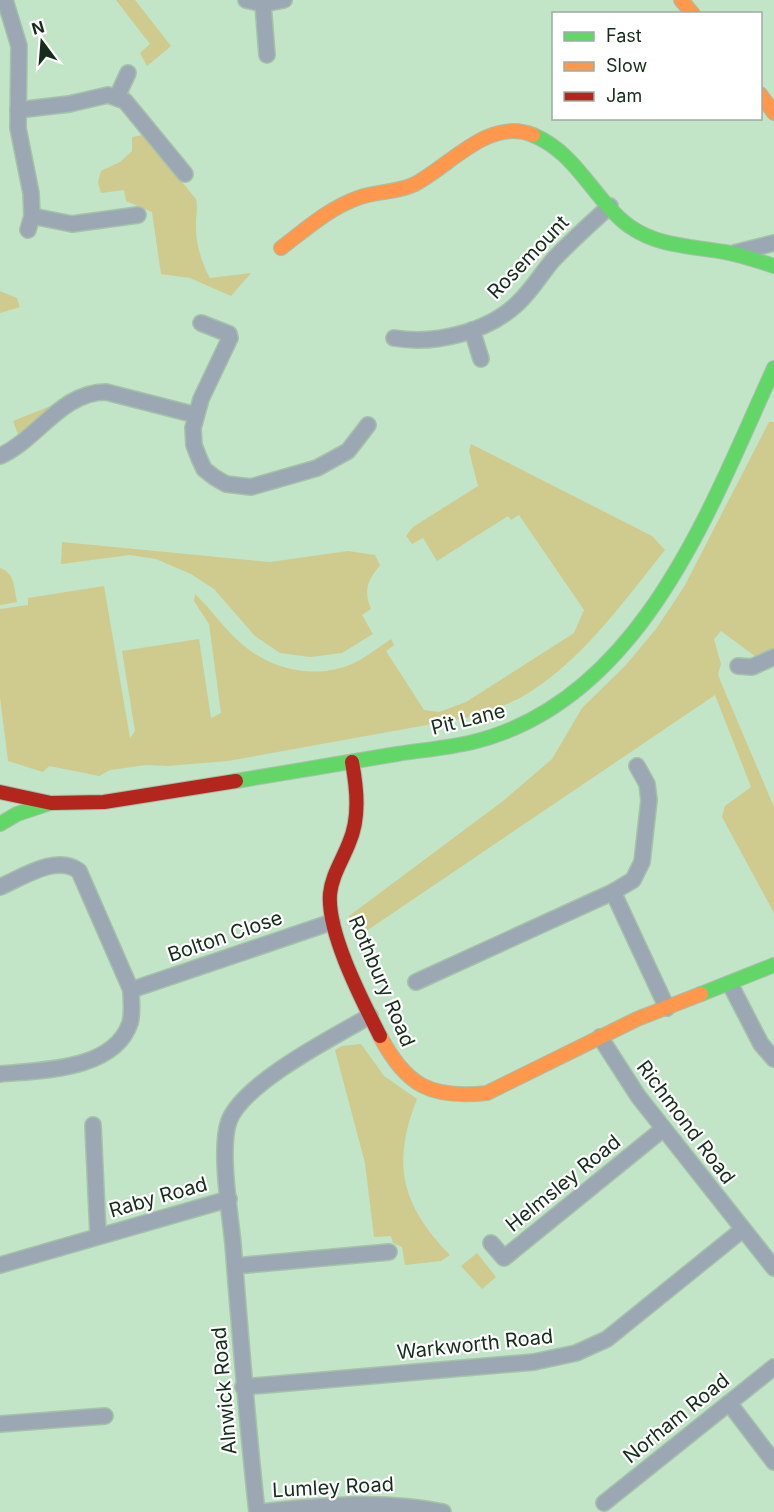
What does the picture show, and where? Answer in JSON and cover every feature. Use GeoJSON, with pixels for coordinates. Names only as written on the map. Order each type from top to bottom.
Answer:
{"type":"FeatureCollection","features":[{"type":"Feature","properties":{"kind":"street"},"geometry":{"type":"LineString","coordinates":[[5,0],[19,46],[18,128],[31,193],[30,223],[72,224],[138,215]]}},
{"type":"Feature","properties":{"kind":"street"},"geometry":{"type":"LineString","coordinates":[[246,0],[263,4],[284,0]]}},
{"type":"Feature","properties":{"kind":"street"},"geometry":{"type":"LineString","coordinates":[[681,0],[691,12]]}},
{"type":"Feature","properties":{"kind":"street"},"geometry":{"type":"LineString","coordinates":[[263,4],[267,55]]}},
{"type":"Feature","properties":{"kind":"street"},"geometry":{"type":"LineString","coordinates":[[117,97],[128,73]]}},
{"type":"Feature","properties":{"kind":"street"},"geometry":{"type":"LineString","coordinates":[[18,110],[69,104],[97,96],[117,97],[125,101],[185,174]]}},
{"type":"Feature","properties":{"kind":"street"},"geometry":{"type":"LineString","coordinates":[[762,97],[774,113]]}},
{"type":"Feature","properties":{"kind":"street"},"geometry":{"type":"LineString","coordinates":[[281,248],[339,206],[359,197],[416,184],[477,142],[506,132],[541,138],[562,151],[627,225],[660,243],[686,249],[734,253],[774,266]]}},
{"type":"Feature","properties":{"kind":"street","name":"Rosemount"},"geometry":{"type":"LineString","coordinates":[[394,338],[429,339],[472,330],[498,319],[517,304],[570,242],[610,206]]}},
{"type":"Feature","properties":{"kind":"street"},"geometry":{"type":"LineString","coordinates":[[734,253],[774,243]]}},
{"type":"Feature","properties":{"kind":"street"},"geometry":{"type":"LineString","coordinates":[[201,323],[229,334],[230,338],[196,415],[194,445],[204,469],[226,484],[239,488],[251,487],[316,468],[348,451],[367,434]]}},
{"type":"Feature","properties":{"kind":"street"},"geometry":{"type":"LineString","coordinates":[[472,330],[481,359]]}},
{"type":"Feature","properties":{"kind":"street","name":"Pit Lane"},"geometry":{"type":"LineString","coordinates":[[51,803],[104,802],[474,742],[505,734],[565,701],[600,671],[651,611],[676,574],[774,368]]}},
{"type":"Feature","properties":{"kind":"street"},"geometry":{"type":"LineString","coordinates":[[0,456],[13,450],[72,401],[92,392],[106,392],[196,415]]}},
{"type":"Feature","properties":{"kind":"street"},"geometry":{"type":"LineString","coordinates":[[738,666],[752,667],[774,657]]}},
{"type":"Feature","properties":{"kind":"street","name":"Rothbury Road"},"geometry":{"type":"LineString","coordinates":[[352,762],[357,813],[352,839],[332,880],[329,905],[332,922],[370,1016],[389,1056],[404,1075],[420,1087],[462,1098],[487,1093],[600,1037],[774,965]]}},
{"type":"Feature","properties":{"kind":"street","name":"Rothbury Road"},"geometry":{"type":"LineString","coordinates":[[416,982],[613,892],[633,880],[642,862],[650,800],[647,784],[637,766]]}},
{"type":"Feature","properties":{"kind":"street"},"geometry":{"type":"LineString","coordinates":[[0,792],[51,803]]}},
{"type":"Feature","properties":{"kind":"street"},"geometry":{"type":"LineString","coordinates":[[0,824],[17,814],[51,803]]}},
{"type":"Feature","properties":{"kind":"street"},"geometry":{"type":"LineString","coordinates":[[0,886],[57,863],[71,865],[79,871],[131,990],[130,1022],[122,1037],[100,1055],[67,1068],[0,1074]]}},
{"type":"Feature","properties":{"kind":"street"},"geometry":{"type":"LineString","coordinates":[[613,892],[667,1008]]}},
{"type":"Feature","properties":{"kind":"street","name":"Bolton Close"},"geometry":{"type":"LineString","coordinates":[[131,990],[332,922]]}},
{"type":"Feature","properties":{"kind":"street"},"geometry":{"type":"LineString","coordinates":[[730,984],[761,1044],[774,1059]]}},
{"type":"Feature","properties":{"kind":"street","name":"Alnwick Road"},"geometry":{"type":"LineString","coordinates":[[259,1512],[243,1387],[226,1153],[229,1121],[240,1102],[261,1083],[370,1016]]}},
{"type":"Feature","properties":{"kind":"street","name":"Richmond Road"},"geometry":{"type":"LineString","coordinates":[[600,1037],[638,1096],[774,1268]]}},
{"type":"Feature","properties":{"kind":"street","name":"Raby Road"},"geometry":{"type":"LineString","coordinates":[[93,1125],[98,1235]]}},
{"type":"Feature","properties":{"kind":"street","name":"Helmsley Road"},"geometry":{"type":"LineString","coordinates":[[491,1243],[504,1258],[663,1129]]}},
{"type":"Feature","properties":{"kind":"street","name":"Raby Road"},"geometry":{"type":"LineString","coordinates":[[0,1265],[229,1198]]}},
{"type":"Feature","properties":{"kind":"street","name":"Warkworth Road"},"geometry":{"type":"LineString","coordinates":[[243,1387],[534,1362],[576,1353],[607,1339],[742,1230]]}},
{"type":"Feature","properties":{"kind":"street"},"geometry":{"type":"LineString","coordinates":[[235,1266],[389,1252]]}},
{"type":"Feature","properties":{"kind":"street","name":"Norham Road"},"geometry":{"type":"LineString","coordinates":[[604,1503],[774,1367]]}},
{"type":"Feature","properties":{"kind":"street"},"geometry":{"type":"LineString","coordinates":[[729,1403],[774,1462]]}},
{"type":"Feature","properties":{"kind":"street"},"geometry":{"type":"LineString","coordinates":[[0,1424],[105,1416]]}},
{"type":"Feature","properties":{"kind":"street","name":"Lumley Road"},"geometry":{"type":"LineString","coordinates":[[259,1512],[351,1504],[409,1505],[443,1512]]}},
{"type":"Feature","properties":{"kind":"shaded area"},"geometry":{"type":"Polygon","coordinates":[[[116,0],[135,0],[171,46],[147,66],[140,53],[150,44],[116,0]]]}},
{"type":"Feature","properties":{"kind":"shaded area"},"geometry":{"type":"Polygon","coordinates":[[[143,135],[196,199],[198,244],[201,258],[210,278],[251,273],[231,296],[190,278],[161,274],[152,212],[126,201],[124,190],[101,193],[98,182],[101,171],[120,162],[132,151],[132,137],[143,135]]]}},
{"type":"Feature","properties":{"kind":"shaded area"},"geometry":{"type":"Polygon","coordinates":[[[0,291],[17,298],[20,307],[0,313],[0,291]]]}},
{"type":"Feature","properties":{"kind":"shaded area"},"geometry":{"type":"Polygon","coordinates":[[[58,403],[19,437],[13,421],[58,403]]]}},
{"type":"Feature","properties":{"kind":"shaded area"},"geometry":{"type":"Polygon","coordinates":[[[769,422],[774,422],[774,649],[756,657],[721,631],[714,639],[721,664],[718,674],[720,680],[774,807],[774,913],[722,817],[725,806],[751,787],[715,695],[356,938],[349,916],[503,801],[552,759],[582,708],[625,666],[656,629],[684,587],[769,422]]]}},
{"type":"Feature","properties":{"kind":"shaded area"},"geometry":{"type":"Polygon","coordinates":[[[471,444],[652,536],[665,550],[599,631],[562,668],[541,684],[520,698],[482,715],[228,761],[167,766],[146,765],[110,770],[99,776],[49,766],[43,772],[8,761],[0,697],[0,609],[28,605],[28,598],[104,586],[130,738],[135,731],[122,651],[199,639],[211,718],[221,713],[209,624],[194,601],[195,594],[243,645],[269,662],[284,667],[314,672],[330,670],[360,660],[391,639],[394,645],[386,651],[424,710],[439,712],[466,702],[574,633],[584,610],[519,515],[511,520],[508,516],[437,561],[423,538],[412,544],[406,536],[413,527],[478,486],[469,451],[471,444]]]}},
{"type":"Feature","properties":{"kind":"shaded area"},"geometry":{"type":"Polygon","coordinates":[[[62,542],[270,562],[348,551],[375,555],[380,565],[368,586],[367,596],[371,609],[362,615],[373,634],[342,653],[310,657],[280,653],[255,636],[214,589],[191,574],[156,559],[130,555],[61,564],[62,542]]]}},
{"type":"Feature","properties":{"kind":"shaded area"},"geometry":{"type":"Polygon","coordinates":[[[0,568],[9,573],[11,577],[17,602],[0,605],[0,568]]]}},
{"type":"Feature","properties":{"kind":"shaded area"},"geometry":{"type":"Polygon","coordinates":[[[361,1044],[384,1076],[417,1099],[404,1144],[403,1164],[406,1183],[421,1219],[450,1255],[441,1261],[405,1265],[402,1247],[393,1243],[391,1236],[374,1237],[365,1163],[335,1050],[342,1046],[361,1044]]]}},
{"type":"Feature","properties":{"kind":"shaded area"},"geometry":{"type":"Polygon","coordinates":[[[477,1253],[496,1277],[482,1289],[461,1266],[477,1253]]]}},
{"type":"Feature","properties":{"kind":"traffic: fast"},"geometry":{"type":"LineString","coordinates":[[533,135],[562,153],[616,215],[640,233],[664,242],[731,253],[774,266]]}},
{"type":"Feature","properties":{"kind":"traffic: fast"},"geometry":{"type":"LineString","coordinates":[[236,781],[473,742],[532,720],[582,686],[625,643],[662,592],[695,537],[724,480],[774,368]]}},
{"type":"Feature","properties":{"kind":"traffic: fast"},"geometry":{"type":"LineString","coordinates":[[0,824],[17,814],[50,803]]}},
{"type":"Feature","properties":{"kind":"traffic: fast"},"geometry":{"type":"LineString","coordinates":[[701,994],[774,965]]}},
{"type":"Feature","properties":{"kind":"traffic: slow"},"geometry":{"type":"LineString","coordinates":[[681,0],[691,12]]}},
{"type":"Feature","properties":{"kind":"traffic: slow"},"geometry":{"type":"LineString","coordinates":[[762,97],[774,113]]}},
{"type":"Feature","properties":{"kind":"traffic: slow"},"geometry":{"type":"LineString","coordinates":[[281,248],[337,207],[365,196],[415,184],[486,138],[501,132],[517,131],[533,135]]}},
{"type":"Feature","properties":{"kind":"traffic: slow"},"geometry":{"type":"LineString","coordinates":[[380,1036],[400,1067],[422,1086],[450,1094],[487,1093],[637,1019],[701,994]]}},
{"type":"Feature","properties":{"kind":"traffic: jam"},"geometry":{"type":"LineString","coordinates":[[352,762],[356,793],[355,824],[333,881],[330,894],[331,910],[334,928],[347,966],[380,1036]]}},
{"type":"Feature","properties":{"kind":"traffic: jam"},"geometry":{"type":"LineString","coordinates":[[0,792],[51,803],[104,802],[236,781]]}}]}
